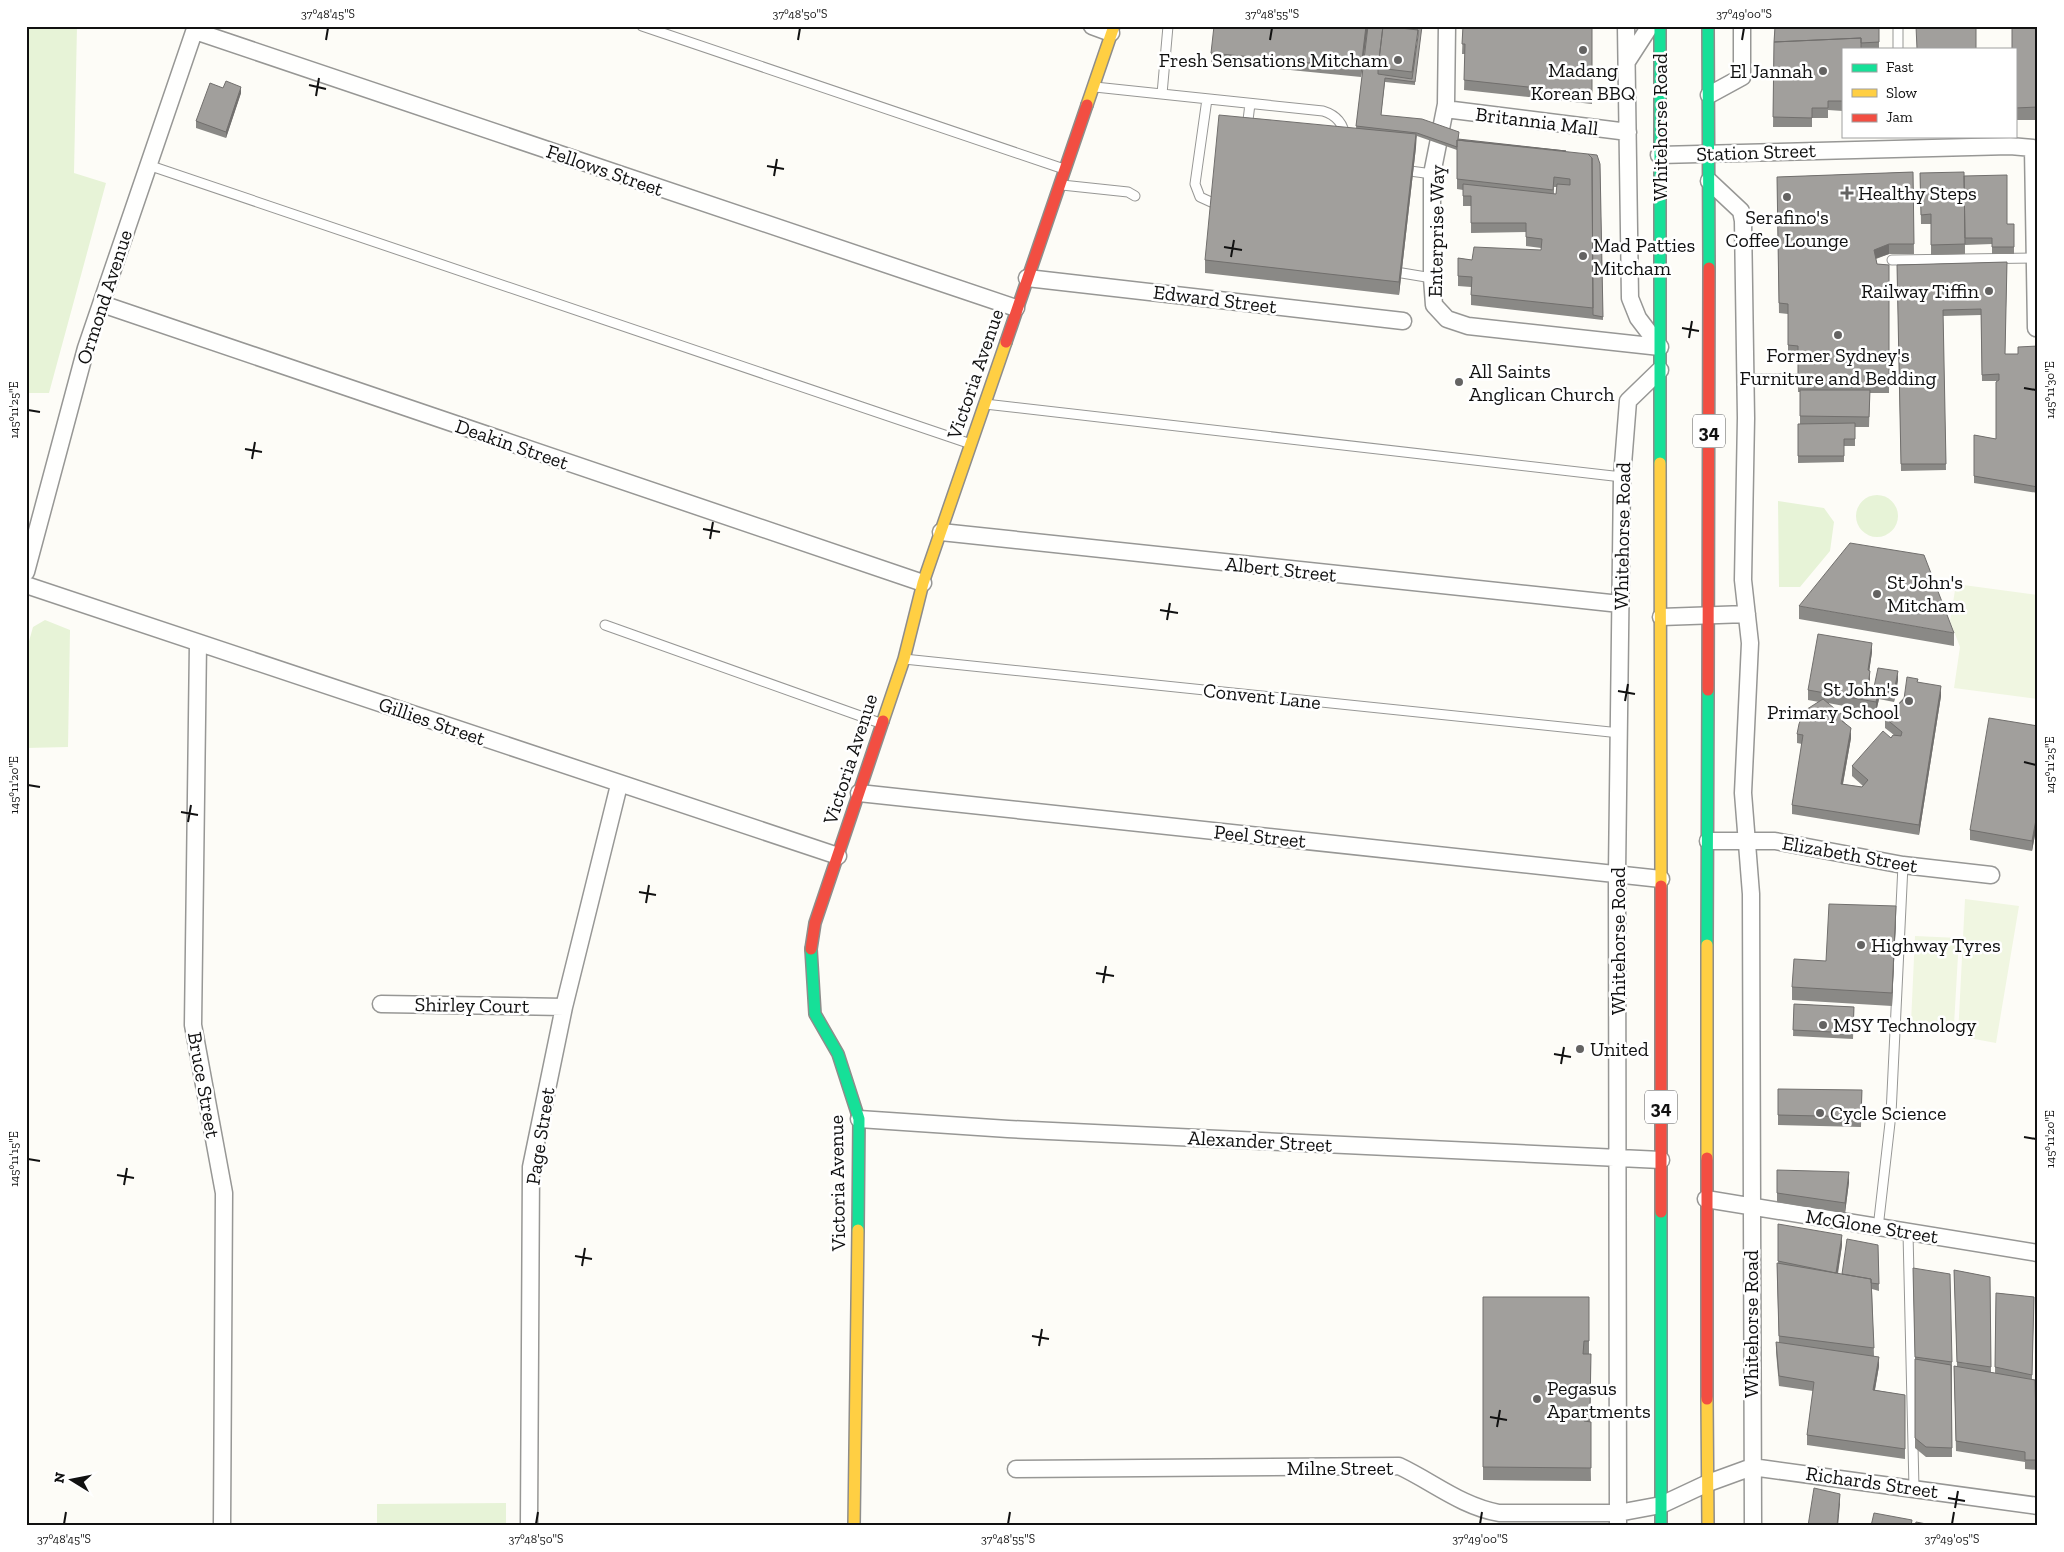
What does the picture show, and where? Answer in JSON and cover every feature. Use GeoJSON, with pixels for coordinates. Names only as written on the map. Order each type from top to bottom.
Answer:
{"type":"FeatureCollection","features":[{"type":"Feature","properties":{"kind":"main road","name":"Whitehorse Road"},"geometry":{"type":"LineString","coordinates":[[1660,26],[1662,617],[1661,1526]]}},
{"type":"Feature","properties":{"kind":"main road","name":"34"},"geometry":{"type":"LineString","coordinates":[[1708,26],[1710,616],[1706,1199],[1708,1526]]}},
{"type":"Feature","properties":{"kind":"main road","name":"Victoria Avenue"},"geometry":{"type":"LineString","coordinates":[[854,1526],[859,1118],[838,1054],[815,1014],[811,949],[815,923],[904,658],[923,583],[1112,30]]}},
{"type":"Feature","properties":{"kind":"street"},"geometry":{"type":"LineString","coordinates":[[1092,26],[1112,30]]}},
{"type":"Feature","properties":{"kind":"street","name":"Enterprise Way"},"geometry":{"type":"LineString","coordinates":[[1447,26],[1445,109],[1432,174],[1432,278],[1434,305],[1447,319],[1468,326],[1660,347]]}},
{"type":"Feature","properties":{"kind":"street","name":"Whitehorse Road"},"geometry":{"type":"LineString","coordinates":[[1626,26],[1630,298],[1638,318],[1660,347]]}},
{"type":"Feature","properties":{"kind":"street","name":"Whitehorse Road"},"geometry":{"type":"LineString","coordinates":[[1628,60],[1650,26]]}},
{"type":"Feature","properties":{"kind":"street"},"geometry":{"type":"LineString","coordinates":[[1708,96],[1742,77],[1742,26]]}},
{"type":"Feature","properties":{"kind":"street","name":"Ormond Avenue"},"geometry":{"type":"LineString","coordinates":[[26,572],[32,523],[86,348],[195,28]]}},
{"type":"Feature","properties":{"kind":"street","name":"Fellows Street"},"geometry":{"type":"LineString","coordinates":[[195,28],[1016,308]]}},
{"type":"Feature","properties":{"kind":"street","name":"Britannia Mall"},"geometry":{"type":"LineString","coordinates":[[1445,109],[1628,132]]}},
{"type":"Feature","properties":{"kind":"street","name":"Station Street"},"geometry":{"type":"LineString","coordinates":[[1659,155],[1898,142],[2036,148]]}},
{"type":"Feature","properties":{"kind":"street"},"geometry":{"type":"LineString","coordinates":[[2036,148],[2035,258],[2036,328],[2038,328]]}},
{"type":"Feature","properties":{"kind":"street","name":"Whitehorse Road"},"geometry":{"type":"LineString","coordinates":[[1709,180],[1740,211],[1743,221],[1746,379],[1743,580],[1750,643],[1744,793],[1751,894],[1753,1526]]}},
{"type":"Feature","properties":{"kind":"street","name":"Edward Street"},"geometry":{"type":"LineString","coordinates":[[1027,278],[1403,321]]}},
{"type":"Feature","properties":{"kind":"street","name":"Deakin Street"},"geometry":{"type":"LineString","coordinates":[[102,304],[923,583]]}},
{"type":"Feature","properties":{"kind":"street","name":"Whitehorse Road"},"geometry":{"type":"LineString","coordinates":[[1618,1519],[1617,874],[1622,477],[1628,401],[1660,370]]}},
{"type":"Feature","properties":{"kind":"street","name":"Albert Street"},"geometry":{"type":"LineString","coordinates":[[941,532],[1620,604]]}},
{"type":"Feature","properties":{"kind":"street","name":"Gillies Street"},"geometry":{"type":"LineString","coordinates":[[26,585],[619,785],[838,856]]}},
{"type":"Feature","properties":{"kind":"street","name":"Whitehorse Road"},"geometry":{"type":"LineString","coordinates":[[1662,617],[1747,614]]}},
{"type":"Feature","properties":{"kind":"street","name":"Bruce Street"},"geometry":{"type":"LineString","coordinates":[[198,642],[193,1025],[224,1193],[222,1526]]}},
{"type":"Feature","properties":{"kind":"street","name":"Page Street"},"geometry":{"type":"LineString","coordinates":[[529,1526],[531,1167],[564,1007],[619,785]]}},
{"type":"Feature","properties":{"kind":"street","name":"Peel Street"},"geometry":{"type":"LineString","coordinates":[[859,793],[1661,879]]}},
{"type":"Feature","properties":{"kind":"street","name":"Elizabeth Street"},"geometry":{"type":"LineString","coordinates":[[1708,841],[1775,841],[1903,865],[1991,875]]}},
{"type":"Feature","properties":{"kind":"street","name":"Shirley Court"},"geometry":{"type":"LineString","coordinates":[[381,1004],[564,1007]]}},
{"type":"Feature","properties":{"kind":"street","name":"Alexander Street"},"geometry":{"type":"LineString","coordinates":[[859,1118],[1008,1130],[1660,1160]]}},
{"type":"Feature","properties":{"kind":"street","name":"McGlone Street"},"geometry":{"type":"LineString","coordinates":[[1706,1199],[1751,1208],[2038,1253]]}},
{"type":"Feature","properties":{"kind":"street","name":"Milne Street"},"geometry":{"type":"LineString","coordinates":[[1016,1470],[1399,1466],[1482,1510],[1499,1513],[1618,1519],[1661,1504],[1708,1483]]}},
{"type":"Feature","properties":{"kind":"street","name":"Richards Street"},"geometry":{"type":"LineString","coordinates":[[1708,1483],[1752,1467],[2038,1506]]}},
{"type":"Feature","properties":{"kind":"lane"},"geometry":{"type":"LineString","coordinates":[[642,26],[1065,169]]}},
{"type":"Feature","properties":{"kind":"lane"},"geometry":{"type":"LineString","coordinates":[[1162,94],[1168,26]]}},
{"type":"Feature","properties":{"kind":"lane"},"geometry":{"type":"LineString","coordinates":[[1898,26],[1898,48]]}},
{"type":"Feature","properties":{"kind":"lane"},"geometry":{"type":"LineString","coordinates":[[1094,87],[1332,114],[1345,131],[1345,140]]}},
{"type":"Feature","properties":{"kind":"lane"},"geometry":{"type":"LineString","coordinates":[[1207,100],[1195,184],[1200,197],[1211,202]]}},
{"type":"Feature","properties":{"kind":"lane"},"geometry":{"type":"LineString","coordinates":[[1246,130],[1250,104]]}},
{"type":"Feature","properties":{"kind":"lane"},"geometry":{"type":"LineString","coordinates":[[148,165],[971,444]]}},
{"type":"Feature","properties":{"kind":"lane"},"geometry":{"type":"LineString","coordinates":[[1391,169],[1432,174]]}},
{"type":"Feature","properties":{"kind":"lane"},"geometry":{"type":"LineString","coordinates":[[1060,185],[1128,192],[1135,196]]}},
{"type":"Feature","properties":{"kind":"lane"},"geometry":{"type":"LineString","coordinates":[[1892,260],[2035,258]]}},
{"type":"Feature","properties":{"kind":"lane"},"geometry":{"type":"LineString","coordinates":[[1402,273],[1432,278]]}},
{"type":"Feature","properties":{"kind":"lane"},"geometry":{"type":"LineString","coordinates":[[1746,379],[1798,379]]}},
{"type":"Feature","properties":{"kind":"lane"},"geometry":{"type":"LineString","coordinates":[[985,404],[1622,477]]}},
{"type":"Feature","properties":{"kind":"lane"},"geometry":{"type":"LineString","coordinates":[[605,625],[882,724]]}},
{"type":"Feature","properties":{"kind":"lane","name":"Convent Lane"},"geometry":{"type":"LineString","coordinates":[[904,658],[1620,733]]}},
{"type":"Feature","properties":{"kind":"lane"},"geometry":{"type":"LineString","coordinates":[[1878,1228],[1891,1114],[1903,865]]}},
{"type":"Feature","properties":{"kind":"lane"},"geometry":{"type":"LineString","coordinates":[[1908,1233],[1914,1488]]}},
{"type":"Feature","properties":{"kind":"green space"},"geometry":{"type":"Polygon","coordinates":[[[26,26],[77,26],[74,173],[106,183],[49,393],[26,393],[26,26]]]}},
{"type":"Feature","properties":{"kind":"green space"},"geometry":{"type":"Polygon","coordinates":[[[1877,495],[1892,501],[1898,516],[1892,531],[1877,537],[1862,531],[1856,516],[1862,501],[1877,495]]]}},
{"type":"Feature","properties":{"kind":"green space"},"geometry":{"type":"Polygon","coordinates":[[[1778,501],[1824,508],[1834,522],[1830,551],[1800,587],[1779,587],[1778,501]]]}},
{"type":"Feature","properties":{"kind":"green space"},"geometry":{"type":"Polygon","coordinates":[[[1956,584],[2038,595],[2038,699],[1954,688],[1960,647],[1950,621],[1956,584]]]}},
{"type":"Feature","properties":{"kind":"green space"},"geometry":{"type":"Polygon","coordinates":[[[45,620],[70,630],[68,747],[26,748],[26,652],[33,627],[45,620]]]}},
{"type":"Feature","properties":{"kind":"green space"},"geometry":{"type":"Polygon","coordinates":[[[1965,899],[2019,906],[1996,1043],[1958,1036],[1965,899]]]}},
{"type":"Feature","properties":{"kind":"green space"},"geometry":{"type":"Polygon","coordinates":[[[1915,936],[1959,938],[1954,1025],[1911,1023],[1915,936]]]}},
{"type":"Feature","properties":{"kind":"green space"},"geometry":{"type":"Polygon","coordinates":[[[506,1503],[506,1526],[377,1526],[377,1504],[506,1503]]]}},
{"type":"Feature","properties":{"kind":"building"},"geometry":{"type":"Polygon","coordinates":[[[1214,26],[1366,26],[1361,68],[1211,53],[1214,26]]]}},
{"type":"Feature","properties":{"kind":"building"},"geometry":{"type":"Polygon","coordinates":[[[1368,26],[1383,26],[1378,74],[1412,79],[1418,36],[1418,30],[1416,29],[1417,26],[1422,26],[1415,82],[1385,78],[1381,115],[1422,119],[1459,132],[1458,139],[1566,151],[1457,140],[1457,147],[1417,133],[1356,126],[1368,26]]]}},
{"type":"Feature","properties":{"kind":"building"},"geometry":{"type":"Polygon","coordinates":[[[1383,26],[1418,30],[1412,72],[1378,68],[1383,26]]]}},
{"type":"Feature","properties":{"kind":"building"},"geometry":{"type":"Polygon","coordinates":[[[1463,26],[1538,28],[1538,26],[1592,26],[1592,94],[1464,80],[1465,44],[1462,44],[1463,26]]]}},
{"type":"Feature","properties":{"kind":"building"},"geometry":{"type":"Polygon","coordinates":[[[1879,26],[1879,42],[1861,43],[1861,38],[1774,42],[1775,27],[1879,26]]]}},
{"type":"Feature","properties":{"kind":"building"},"geometry":{"type":"Polygon","coordinates":[[[1916,26],[1976,26],[1976,48],[1917,48],[1916,26]]]}},
{"type":"Feature","properties":{"kind":"building"},"geometry":{"type":"Polygon","coordinates":[[[2012,26],[2038,26],[2038,107],[2016,108],[2016,48],[2012,48],[2012,26]]]}},
{"type":"Feature","properties":{"kind":"building"},"geometry":{"type":"Polygon","coordinates":[[[1861,38],[1861,48],[1842,48],[1842,101],[1828,101],[1828,108],[1812,108],[1812,118],[1773,117],[1774,42],[1861,38]]]}},
{"type":"Feature","properties":{"kind":"building"},"geometry":{"type":"Polygon","coordinates":[[[226,81],[241,87],[226,132],[196,121],[210,83],[223,88],[226,81]]]}},
{"type":"Feature","properties":{"kind":"building"},"geometry":{"type":"Polygon","coordinates":[[[1219,115],[1416,134],[1399,282],[1205,260],[1219,115]]]}},
{"type":"Feature","properties":{"kind":"building"},"geometry":{"type":"Polygon","coordinates":[[[1457,140],[1588,154],[1592,158],[1593,308],[1471,295],[1472,277],[1458,276],[1458,258],[1472,260],[1474,247],[1541,250],[1542,239],[1526,237],[1526,223],[1471,223],[1471,196],[1463,196],[1463,184],[1556,194],[1557,184],[1570,185],[1570,179],[1554,177],[1553,190],[1457,179],[1457,140]]]}},
{"type":"Feature","properties":{"kind":"building"},"geometry":{"type":"Polygon","coordinates":[[[1588,154],[1597,155],[1600,164],[1603,317],[1593,315],[1592,158],[1588,154]]]}},
{"type":"Feature","properties":{"kind":"building"},"geometry":{"type":"Polygon","coordinates":[[[1913,172],[1914,244],[1889,244],[1874,250],[1877,264],[1889,265],[1889,383],[1798,383],[1798,346],[1788,345],[1788,304],[1779,303],[1777,177],[1913,172]]]}},
{"type":"Feature","properties":{"kind":"building"},"geometry":{"type":"Polygon","coordinates":[[[1964,172],[1965,244],[1931,245],[1931,214],[1921,215],[1920,173],[1964,172]]]}},
{"type":"Feature","properties":{"kind":"building"},"geometry":{"type":"Polygon","coordinates":[[[2007,175],[2007,224],[2014,224],[2014,247],[1992,247],[1992,238],[1965,238],[1964,176],[2007,175]]]}},
{"type":"Feature","properties":{"kind":"building"},"geometry":{"type":"Polygon","coordinates":[[[2007,262],[2005,354],[2018,354],[2018,347],[2038,346],[2038,487],[1974,476],[1974,435],[1996,439],[1996,382],[1999,380],[1999,374],[1982,375],[1981,309],[1943,310],[1946,464],[1901,464],[1897,265],[2007,262]]]}},
{"type":"Feature","properties":{"kind":"building"},"geometry":{"type":"Polygon","coordinates":[[[1800,390],[1870,390],[1869,417],[1800,416],[1800,390]]]}},
{"type":"Feature","properties":{"kind":"building"},"geometry":{"type":"Polygon","coordinates":[[[1855,423],[1855,439],[1844,439],[1844,456],[1798,456],[1798,424],[1855,423]]]}},
{"type":"Feature","properties":{"kind":"building","name":"St John's Mitcham"},"geometry":{"type":"Polygon","coordinates":[[[1850,543],[1924,555],[1954,633],[1799,606],[1850,543]]]}},
{"type":"Feature","properties":{"kind":"building"},"geometry":{"type":"Polygon","coordinates":[[[1818,634],[1872,643],[1868,686],[1874,687],[1878,668],[1898,671],[1894,692],[1879,689],[1876,702],[1808,690],[1818,634]]]}},
{"type":"Feature","properties":{"kind":"building"},"geometry":{"type":"Polygon","coordinates":[[[1907,677],[1918,679],[1917,682],[1941,686],[1919,825],[1792,805],[1803,735],[1797,734],[1804,711],[1823,699],[1845,717],[1842,721],[1851,728],[1841,784],[1862,787],[1868,780],[1852,766],[1883,731],[1891,738],[1893,735],[1901,736],[1902,732],[1885,718],[1904,699],[1907,677]]]}},
{"type":"Feature","properties":{"kind":"building"},"geometry":{"type":"Polygon","coordinates":[[[1989,718],[2038,726],[2038,809],[2032,841],[1970,830],[1989,718]]]}},
{"type":"Feature","properties":{"kind":"building","name":"Highway Tyres"},"geometry":{"type":"Polygon","coordinates":[[[1829,904],[1896,906],[1892,993],[1792,987],[1794,959],[1826,961],[1829,904]]]}},
{"type":"Feature","properties":{"kind":"building","name":"MSY Technology"},"geometry":{"type":"Polygon","coordinates":[[[1794,1004],[1854,1007],[1853,1033],[1793,1030],[1794,1004]]]}},
{"type":"Feature","properties":{"kind":"building","name":"Cycle Science"},"geometry":{"type":"Polygon","coordinates":[[[1778,1089],[1862,1090],[1861,1117],[1778,1115],[1778,1089]]]}},
{"type":"Feature","properties":{"kind":"building"},"geometry":{"type":"Polygon","coordinates":[[[1777,1170],[1849,1172],[1845,1203],[1777,1193],[1777,1170]]]}},
{"type":"Feature","properties":{"kind":"building"},"geometry":{"type":"Polygon","coordinates":[[[1778,1224],[1842,1235],[1836,1273],[1778,1261],[1778,1224]]]}},
{"type":"Feature","properties":{"kind":"building"},"geometry":{"type":"Polygon","coordinates":[[[1847,1239],[1878,1245],[1879,1284],[1871,1283],[1871,1279],[1842,1274],[1847,1239]]]}},
{"type":"Feature","properties":{"kind":"building"},"geometry":{"type":"Polygon","coordinates":[[[1777,1263],[1871,1279],[1874,1348],[1779,1336],[1777,1263]]]}},
{"type":"Feature","properties":{"kind":"building"},"geometry":{"type":"Polygon","coordinates":[[[1913,1268],[1950,1274],[1952,1362],[1915,1357],[1913,1268]]]}},
{"type":"Feature","properties":{"kind":"building"},"geometry":{"type":"Polygon","coordinates":[[[1954,1270],[1990,1277],[1991,1367],[1957,1362],[1954,1270]]]}},
{"type":"Feature","properties":{"kind":"building"},"geometry":{"type":"Polygon","coordinates":[[[1996,1293],[2034,1297],[2032,1375],[1995,1367],[1996,1293]]]}},
{"type":"Feature","properties":{"kind":"building","name":"Pegasus Apartments"},"geometry":{"type":"Polygon","coordinates":[[[1483,1297],[1589,1297],[1589,1341],[1584,1341],[1583,1354],[1591,1354],[1590,1409],[1583,1409],[1584,1421],[1591,1422],[1591,1468],[1483,1467],[1483,1297]]]}},
{"type":"Feature","properties":{"kind":"building"},"geometry":{"type":"Polygon","coordinates":[[[1776,1342],[1879,1357],[1873,1390],[1905,1395],[1905,1449],[1807,1435],[1814,1382],[1779,1376],[1776,1342]]]}},
{"type":"Feature","properties":{"kind":"building"},"geometry":{"type":"Polygon","coordinates":[[[1915,1359],[1951,1365],[1952,1448],[1926,1447],[1915,1438],[1915,1359]]]}},
{"type":"Feature","properties":{"kind":"building"},"geometry":{"type":"Polygon","coordinates":[[[1954,1366],[2035,1380],[2037,1460],[2025,1460],[2025,1452],[1956,1441],[1954,1366]]]}},
{"type":"Feature","properties":{"kind":"building"},"geometry":{"type":"Polygon","coordinates":[[[1814,1488],[1840,1494],[1837,1526],[1808,1526],[1814,1488]]]}},
{"type":"Feature","properties":{"kind":"building"},"geometry":{"type":"Polygon","coordinates":[[[1874,1513],[1912,1520],[1911,1526],[1871,1526],[1874,1513]]]}},
{"type":"Feature","properties":{"kind":"building"},"geometry":{"type":"Polygon","coordinates":[[[1916,1522],[1937,1526],[1915,1526],[1916,1522]]]}},
{"type":"Feature","properties":{"kind":"traffic: fast"},"geometry":{"type":"LineString","coordinates":[[1660,26],[1660,463]]}},
{"type":"Feature","properties":{"kind":"traffic: fast"},"geometry":{"type":"LineString","coordinates":[[1708,26],[1709,268]]}},
{"type":"Feature","properties":{"kind":"traffic: fast"},"geometry":{"type":"LineString","coordinates":[[1707,945],[1708,690]]}},
{"type":"Feature","properties":{"kind":"traffic: fast"},"geometry":{"type":"LineString","coordinates":[[811,949],[815,1014],[838,1054],[859,1119],[858,1230]]}},
{"type":"Feature","properties":{"kind":"traffic: fast"},"geometry":{"type":"LineString","coordinates":[[1661,1212],[1661,1526]]}},
{"type":"Feature","properties":{"kind":"traffic: slow"},"geometry":{"type":"LineString","coordinates":[[1087,105],[1114,26]]}},
{"type":"Feature","properties":{"kind":"traffic: slow"},"geometry":{"type":"LineString","coordinates":[[883,721],[904,659],[923,583],[1006,342]]}},
{"type":"Feature","properties":{"kind":"traffic: slow"},"geometry":{"type":"LineString","coordinates":[[1660,463],[1661,886]]}},
{"type":"Feature","properties":{"kind":"traffic: slow"},"geometry":{"type":"LineString","coordinates":[[1707,945],[1707,1158]]}},
{"type":"Feature","properties":{"kind":"traffic: slow"},"geometry":{"type":"LineString","coordinates":[[854,1526],[858,1230]]}},
{"type":"Feature","properties":{"kind":"traffic: slow"},"geometry":{"type":"LineString","coordinates":[[1707,1399],[1708,1526]]}},
{"type":"Feature","properties":{"kind":"traffic: jam"},"geometry":{"type":"LineString","coordinates":[[1006,342],[1087,105]]}},
{"type":"Feature","properties":{"kind":"traffic: jam"},"geometry":{"type":"LineString","coordinates":[[1708,690],[1709,268]]}},
{"type":"Feature","properties":{"kind":"traffic: jam"},"geometry":{"type":"LineString","coordinates":[[811,949],[815,923],[883,721]]}},
{"type":"Feature","properties":{"kind":"traffic: jam"},"geometry":{"type":"LineString","coordinates":[[1661,886],[1661,1212]]}},
{"type":"Feature","properties":{"kind":"traffic: jam"},"geometry":{"type":"LineString","coordinates":[[1707,1158],[1707,1399]]}},
{"type":"Feature","properties":{"kind":"place","name":"Madang Korean BBQ"},"geometry":{"type":"Point","coordinates":[1583,50]}},
{"type":"Feature","properties":{"kind":"place","name":"Fresh Sensations Mitcham"},"geometry":{"type":"Point","coordinates":[1398,60]}},
{"type":"Feature","properties":{"kind":"place","name":"El Jannah"},"geometry":{"type":"Point","coordinates":[1823,71]}},
{"type":"Feature","properties":{"kind":"place","name":"Healthy Steps"},"geometry":{"type":"Point","coordinates":[1847,193]}},
{"type":"Feature","properties":{"kind":"place","name":"Serafino's Coffee Lounge"},"geometry":{"type":"Point","coordinates":[1787,197]}},
{"type":"Feature","properties":{"kind":"place","name":"Mad Patties Mitcham"},"geometry":{"type":"Point","coordinates":[1583,256]}},
{"type":"Feature","properties":{"kind":"place","name":"Railway Tiffin"},"geometry":{"type":"Point","coordinates":[1989,291]}},
{"type":"Feature","properties":{"kind":"place","name":"Former Sydney's Furniture and Bedding"},"geometry":{"type":"Point","coordinates":[1838,335]}},
{"type":"Feature","properties":{"kind":"place","name":"All Saints Anglican Church"},"geometry":{"type":"Point","coordinates":[1459,382]}},
{"type":"Feature","properties":{"kind":"place","name":"St John's Mitcham"},"geometry":{"type":"Point","coordinates":[1877,594]}},
{"type":"Feature","properties":{"kind":"place","name":"St John's Primary School"},"geometry":{"type":"Point","coordinates":[1909,701]}},
{"type":"Feature","properties":{"kind":"place","name":"Highway Tyres"},"geometry":{"type":"Point","coordinates":[1861,945]}},
{"type":"Feature","properties":{"kind":"place","name":"MSY Technology"},"geometry":{"type":"Point","coordinates":[1823,1025]}},
{"type":"Feature","properties":{"kind":"place","name":"United"},"geometry":{"type":"Point","coordinates":[1580,1049]}},
{"type":"Feature","properties":{"kind":"place","name":"Cycle Science"},"geometry":{"type":"Point","coordinates":[1820,1113]}},
{"type":"Feature","properties":{"kind":"place","name":"Pegasus Apartments"},"geometry":{"type":"Point","coordinates":[1537,1399]}}]}
